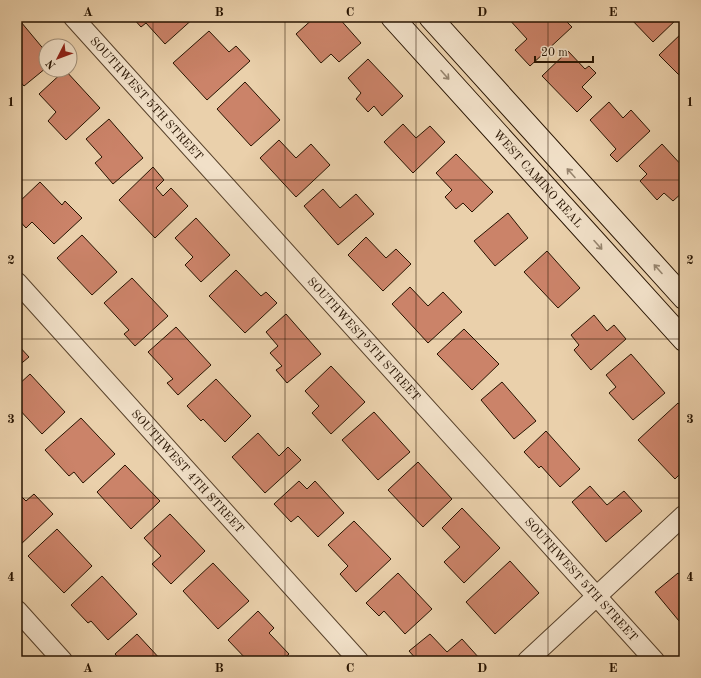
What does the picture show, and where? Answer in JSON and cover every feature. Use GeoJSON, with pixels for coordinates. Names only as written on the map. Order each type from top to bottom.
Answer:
{"type":"FeatureCollection","features":[{"type":"Feature","properties":{"kind":"street","name":"SOUTHWEST 5TH STREET"},"geometry":{"type":"LineString","coordinates":[[73,17],[655,661]]}},
{"type":"Feature","properties":{"kind":"street","name":"WEST CAMINO REAL"},"geometry":{"type":"LineString","coordinates":[[392,17],[684,340]]}},
{"type":"Feature","properties":{"kind":"street"},"geometry":{"type":"LineString","coordinates":[[418,46],[435,22],[684,298]]}},
{"type":"Feature","properties":{"kind":"street","name":"SOUTHWEST 4TH STREET"},"geometry":{"type":"LineString","coordinates":[[17,282],[359,661]]}},
{"type":"Feature","properties":{"kind":"street"},"geometry":{"type":"LineString","coordinates":[[527,661],[684,515]]}},
{"type":"Feature","properties":{"kind":"street"},"geometry":{"type":"LineString","coordinates":[[17,610],[63,661]]}},
{"type":"Feature","properties":{"kind":"building"},"geometry":{"type":"Polygon","coordinates":[[[132,17],[195,17],[165,44],[146,23],[141,27],[132,17]]]}},
{"type":"Feature","properties":{"kind":"building"},"geometry":{"type":"Polygon","coordinates":[[[315,17],[338,17],[361,43],[339,62],[331,54],[321,63],[296,34],[315,17]]]}},
{"type":"Feature","properties":{"kind":"building"},"geometry":{"type":"Polygon","coordinates":[[[507,17],[562,17],[572,27],[530,66],[515,50],[527,39],[507,17]]]}},
{"type":"Feature","properties":{"kind":"building"},"geometry":{"type":"Polygon","coordinates":[[[629,17],[679,17],[653,42],[629,17]]]}},
{"type":"Feature","properties":{"kind":"building"},"geometry":{"type":"Polygon","coordinates":[[[21,22],[38,42],[38,75],[24,86],[17,78],[17,25],[21,22]]]}},
{"type":"Feature","properties":{"kind":"building"},"geometry":{"type":"Polygon","coordinates":[[[209,31],[229,52],[236,46],[250,61],[207,100],[173,63],[209,31]]]}},
{"type":"Feature","properties":{"kind":"building"},"geometry":{"type":"Polygon","coordinates":[[[684,31],[684,80],[659,55],[684,31]]]}},
{"type":"Feature","properties":{"kind":"building"},"geometry":{"type":"Polygon","coordinates":[[[568,51],[585,69],[589,66],[596,73],[582,87],[592,97],[577,112],[542,76],[568,51]]]}},
{"type":"Feature","properties":{"kind":"building"},"geometry":{"type":"Polygon","coordinates":[[[368,59],[403,96],[382,116],[374,106],[368,112],[356,99],[361,93],[348,78],[368,59]]]}},
{"type":"Feature","properties":{"kind":"building"},"geometry":{"type":"Polygon","coordinates":[[[56,78],[72,78],[100,108],[66,140],[48,121],[56,112],[39,94],[56,78]]]}},
{"type":"Feature","properties":{"kind":"building"},"geometry":{"type":"Polygon","coordinates":[[[245,82],[280,120],[251,146],[217,109],[245,82]]]}},
{"type":"Feature","properties":{"kind":"building"},"geometry":{"type":"Polygon","coordinates":[[[609,102],[623,118],[631,110],[650,131],[617,162],[610,155],[616,149],[590,120],[609,102]]]}},
{"type":"Feature","properties":{"kind":"building"},"geometry":{"type":"Polygon","coordinates":[[[109,119],[143,158],[113,184],[95,163],[102,157],[86,139],[109,119]]]}},
{"type":"Feature","properties":{"kind":"building"},"geometry":{"type":"Polygon","coordinates":[[[403,124],[416,138],[430,126],[445,142],[413,173],[384,142],[403,124]]]}},
{"type":"Feature","properties":{"kind":"building"},"geometry":{"type":"Polygon","coordinates":[[[279,140],[296,158],[311,144],[330,165],[296,197],[260,158],[279,140]]]}},
{"type":"Feature","properties":{"kind":"building"},"geometry":{"type":"Polygon","coordinates":[[[662,144],[684,168],[684,191],[673,201],[664,193],[657,200],[640,181],[647,174],[639,166],[662,144]]]}},
{"type":"Feature","properties":{"kind":"building"},"geometry":{"type":"Polygon","coordinates":[[[456,154],[493,192],[472,212],[463,203],[456,209],[445,197],[452,190],[436,173],[456,154]]]}},
{"type":"Feature","properties":{"kind":"building"},"geometry":{"type":"Polygon","coordinates":[[[153,167],[164,180],[156,188],[163,196],[171,188],[188,206],[155,238],[119,200],[153,167]]]}},
{"type":"Feature","properties":{"kind":"building"},"geometry":{"type":"Polygon","coordinates":[[[40,182],[62,205],[65,201],[82,218],[54,244],[32,222],[26,228],[17,218],[17,204],[40,182]]]}},
{"type":"Feature","properties":{"kind":"building"},"geometry":{"type":"Polygon","coordinates":[[[323,189],[340,208],[356,194],[374,214],[338,245],[304,206],[323,189]]]}},
{"type":"Feature","properties":{"kind":"building"},"geometry":{"type":"Polygon","coordinates":[[[508,213],[528,238],[495,266],[474,241],[508,213]]]}},
{"type":"Feature","properties":{"kind":"building"},"geometry":{"type":"Polygon","coordinates":[[[196,218],[230,255],[201,282],[185,265],[193,257],[175,238],[196,218]]]}},
{"type":"Feature","properties":{"kind":"building"},"geometry":{"type":"Polygon","coordinates":[[[82,235],[117,272],[92,295],[57,258],[82,235]]]}},
{"type":"Feature","properties":{"kind":"building"},"geometry":{"type":"Polygon","coordinates":[[[366,237],[386,258],[396,249],[411,264],[383,291],[348,255],[366,237]]]}},
{"type":"Feature","properties":{"kind":"building"},"geometry":{"type":"Polygon","coordinates":[[[547,251],[580,288],[558,308],[524,272],[547,251]]]}},
{"type":"Feature","properties":{"kind":"building"},"geometry":{"type":"Polygon","coordinates":[[[236,270],[261,296],[266,292],[277,303],[245,333],[209,296],[236,270]]]}},
{"type":"Feature","properties":{"kind":"building"},"geometry":{"type":"Polygon","coordinates":[[[132,278],[168,316],[135,346],[124,334],[129,330],[104,303],[132,278]]]}},
{"type":"Feature","properties":{"kind":"building"},"geometry":{"type":"Polygon","coordinates":[[[410,287],[428,306],[443,292],[462,312],[428,343],[392,304],[410,287]]]}},
{"type":"Feature","properties":{"kind":"building"},"geometry":{"type":"Polygon","coordinates":[[[286,314],[321,354],[287,383],[276,370],[282,366],[270,353],[278,346],[266,332],[286,314]]]}},
{"type":"Feature","properties":{"kind":"building"},"geometry":{"type":"Polygon","coordinates":[[[594,315],[607,331],[614,325],[626,339],[591,370],[574,350],[579,345],[571,335],[594,315]]]}},
{"type":"Feature","properties":{"kind":"building"},"geometry":{"type":"Polygon","coordinates":[[[176,327],[211,365],[178,395],[167,383],[173,379],[148,352],[176,327]]]}},
{"type":"Feature","properties":{"kind":"building"},"geometry":{"type":"Polygon","coordinates":[[[464,329],[499,364],[472,390],[437,354],[464,329]]]}},
{"type":"Feature","properties":{"kind":"building"},"geometry":{"type":"Polygon","coordinates":[[[17,344],[29,357],[17,367],[17,344]]]}},
{"type":"Feature","properties":{"kind":"building"},"geometry":{"type":"Polygon","coordinates":[[[631,354],[665,393],[633,420],[609,393],[616,387],[606,375],[631,354]]]}},
{"type":"Feature","properties":{"kind":"building"},"geometry":{"type":"Polygon","coordinates":[[[331,366],[365,402],[331,434],[312,413],[319,406],[305,391],[331,366]]]}},
{"type":"Feature","properties":{"kind":"building"},"geometry":{"type":"Polygon","coordinates":[[[30,374],[65,412],[42,434],[17,407],[17,386],[30,374]]]}},
{"type":"Feature","properties":{"kind":"building"},"geometry":{"type":"Polygon","coordinates":[[[216,379],[251,416],[225,442],[203,419],[201,421],[187,406],[216,379]]]}},
{"type":"Feature","properties":{"kind":"building"},"geometry":{"type":"Polygon","coordinates":[[[502,382],[536,421],[514,439],[481,400],[502,382]]]}},
{"type":"Feature","properties":{"kind":"building"},"geometry":{"type":"Polygon","coordinates":[[[678,403],[684,409],[684,470],[675,479],[638,440],[678,403]]]}},
{"type":"Feature","properties":{"kind":"building"},"geometry":{"type":"Polygon","coordinates":[[[374,412],[410,452],[378,480],[342,440],[374,412]]]}},
{"type":"Feature","properties":{"kind":"building"},"geometry":{"type":"Polygon","coordinates":[[[81,418],[115,454],[83,483],[74,472],[69,476],[45,450],[81,418]]]}},
{"type":"Feature","properties":{"kind":"building"},"geometry":{"type":"Polygon","coordinates":[[[546,431],[580,469],[560,487],[541,466],[539,468],[524,452],[546,431]]]}},
{"type":"Feature","properties":{"kind":"building"},"geometry":{"type":"Polygon","coordinates":[[[258,433],[279,456],[288,447],[301,460],[265,493],[232,457],[258,433]]]}},
{"type":"Feature","properties":{"kind":"building"},"geometry":{"type":"Polygon","coordinates":[[[418,462],[452,499],[423,527],[388,490],[418,462]]]}},
{"type":"Feature","properties":{"kind":"building"},"geometry":{"type":"Polygon","coordinates":[[[125,465],[160,501],[131,529],[97,492],[125,465]]]}},
{"type":"Feature","properties":{"kind":"building"},"geometry":{"type":"Polygon","coordinates":[[[299,481],[307,489],[315,481],[344,513],[318,537],[298,516],[291,522],[274,504],[299,481]]]}},
{"type":"Feature","properties":{"kind":"building"},"geometry":{"type":"Polygon","coordinates":[[[590,486],[607,505],[624,491],[642,511],[606,542],[572,502],[590,486]]]}},
{"type":"Feature","properties":{"kind":"building"},"geometry":{"type":"Polygon","coordinates":[[[17,492],[26,501],[34,494],[53,514],[19,546],[17,544],[17,492]]]}},
{"type":"Feature","properties":{"kind":"building"},"geometry":{"type":"Polygon","coordinates":[[[462,508],[500,548],[464,583],[444,562],[460,547],[442,528],[462,508]]]}},
{"type":"Feature","properties":{"kind":"building"},"geometry":{"type":"Polygon","coordinates":[[[170,514],[205,551],[171,584],[152,564],[161,556],[144,538],[170,514]]]}},
{"type":"Feature","properties":{"kind":"building"},"geometry":{"type":"Polygon","coordinates":[[[354,521],[391,559],[356,592],[340,574],[348,566],[328,545],[354,521]]]}},
{"type":"Feature","properties":{"kind":"building"},"geometry":{"type":"Polygon","coordinates":[[[57,529],[92,566],[64,593],[28,556],[57,529]]]}},
{"type":"Feature","properties":{"kind":"building"},"geometry":{"type":"Polygon","coordinates":[[[510,561],[539,593],[495,634],[466,602],[510,561]]]}},
{"type":"Feature","properties":{"kind":"building"},"geometry":{"type":"Polygon","coordinates":[[[213,563],[249,601],[218,629],[183,591],[213,563]]]}},
{"type":"Feature","properties":{"kind":"building"},"geometry":{"type":"Polygon","coordinates":[[[398,573],[432,609],[405,634],[384,611],[379,616],[366,603],[398,573]]]}},
{"type":"Feature","properties":{"kind":"building"},"geometry":{"type":"Polygon","coordinates":[[[678,573],[684,580],[684,627],[655,592],[678,573]]]}},
{"type":"Feature","properties":{"kind":"building"},"geometry":{"type":"Polygon","coordinates":[[[102,576],[137,614],[108,640],[91,621],[88,623],[71,605],[102,576]]]}},
{"type":"Feature","properties":{"kind":"building"},"geometry":{"type":"Polygon","coordinates":[[[258,611],[274,628],[269,633],[289,654],[281,661],[248,661],[228,640],[258,611]]]}},
{"type":"Feature","properties":{"kind":"building"},"geometry":{"type":"Polygon","coordinates":[[[137,634],[162,661],[121,661],[115,654],[137,634]]]}},
{"type":"Feature","properties":{"kind":"building"},"geometry":{"type":"Polygon","coordinates":[[[430,634],[447,652],[462,639],[480,659],[478,661],[418,661],[409,651],[430,634]]]}}]}
